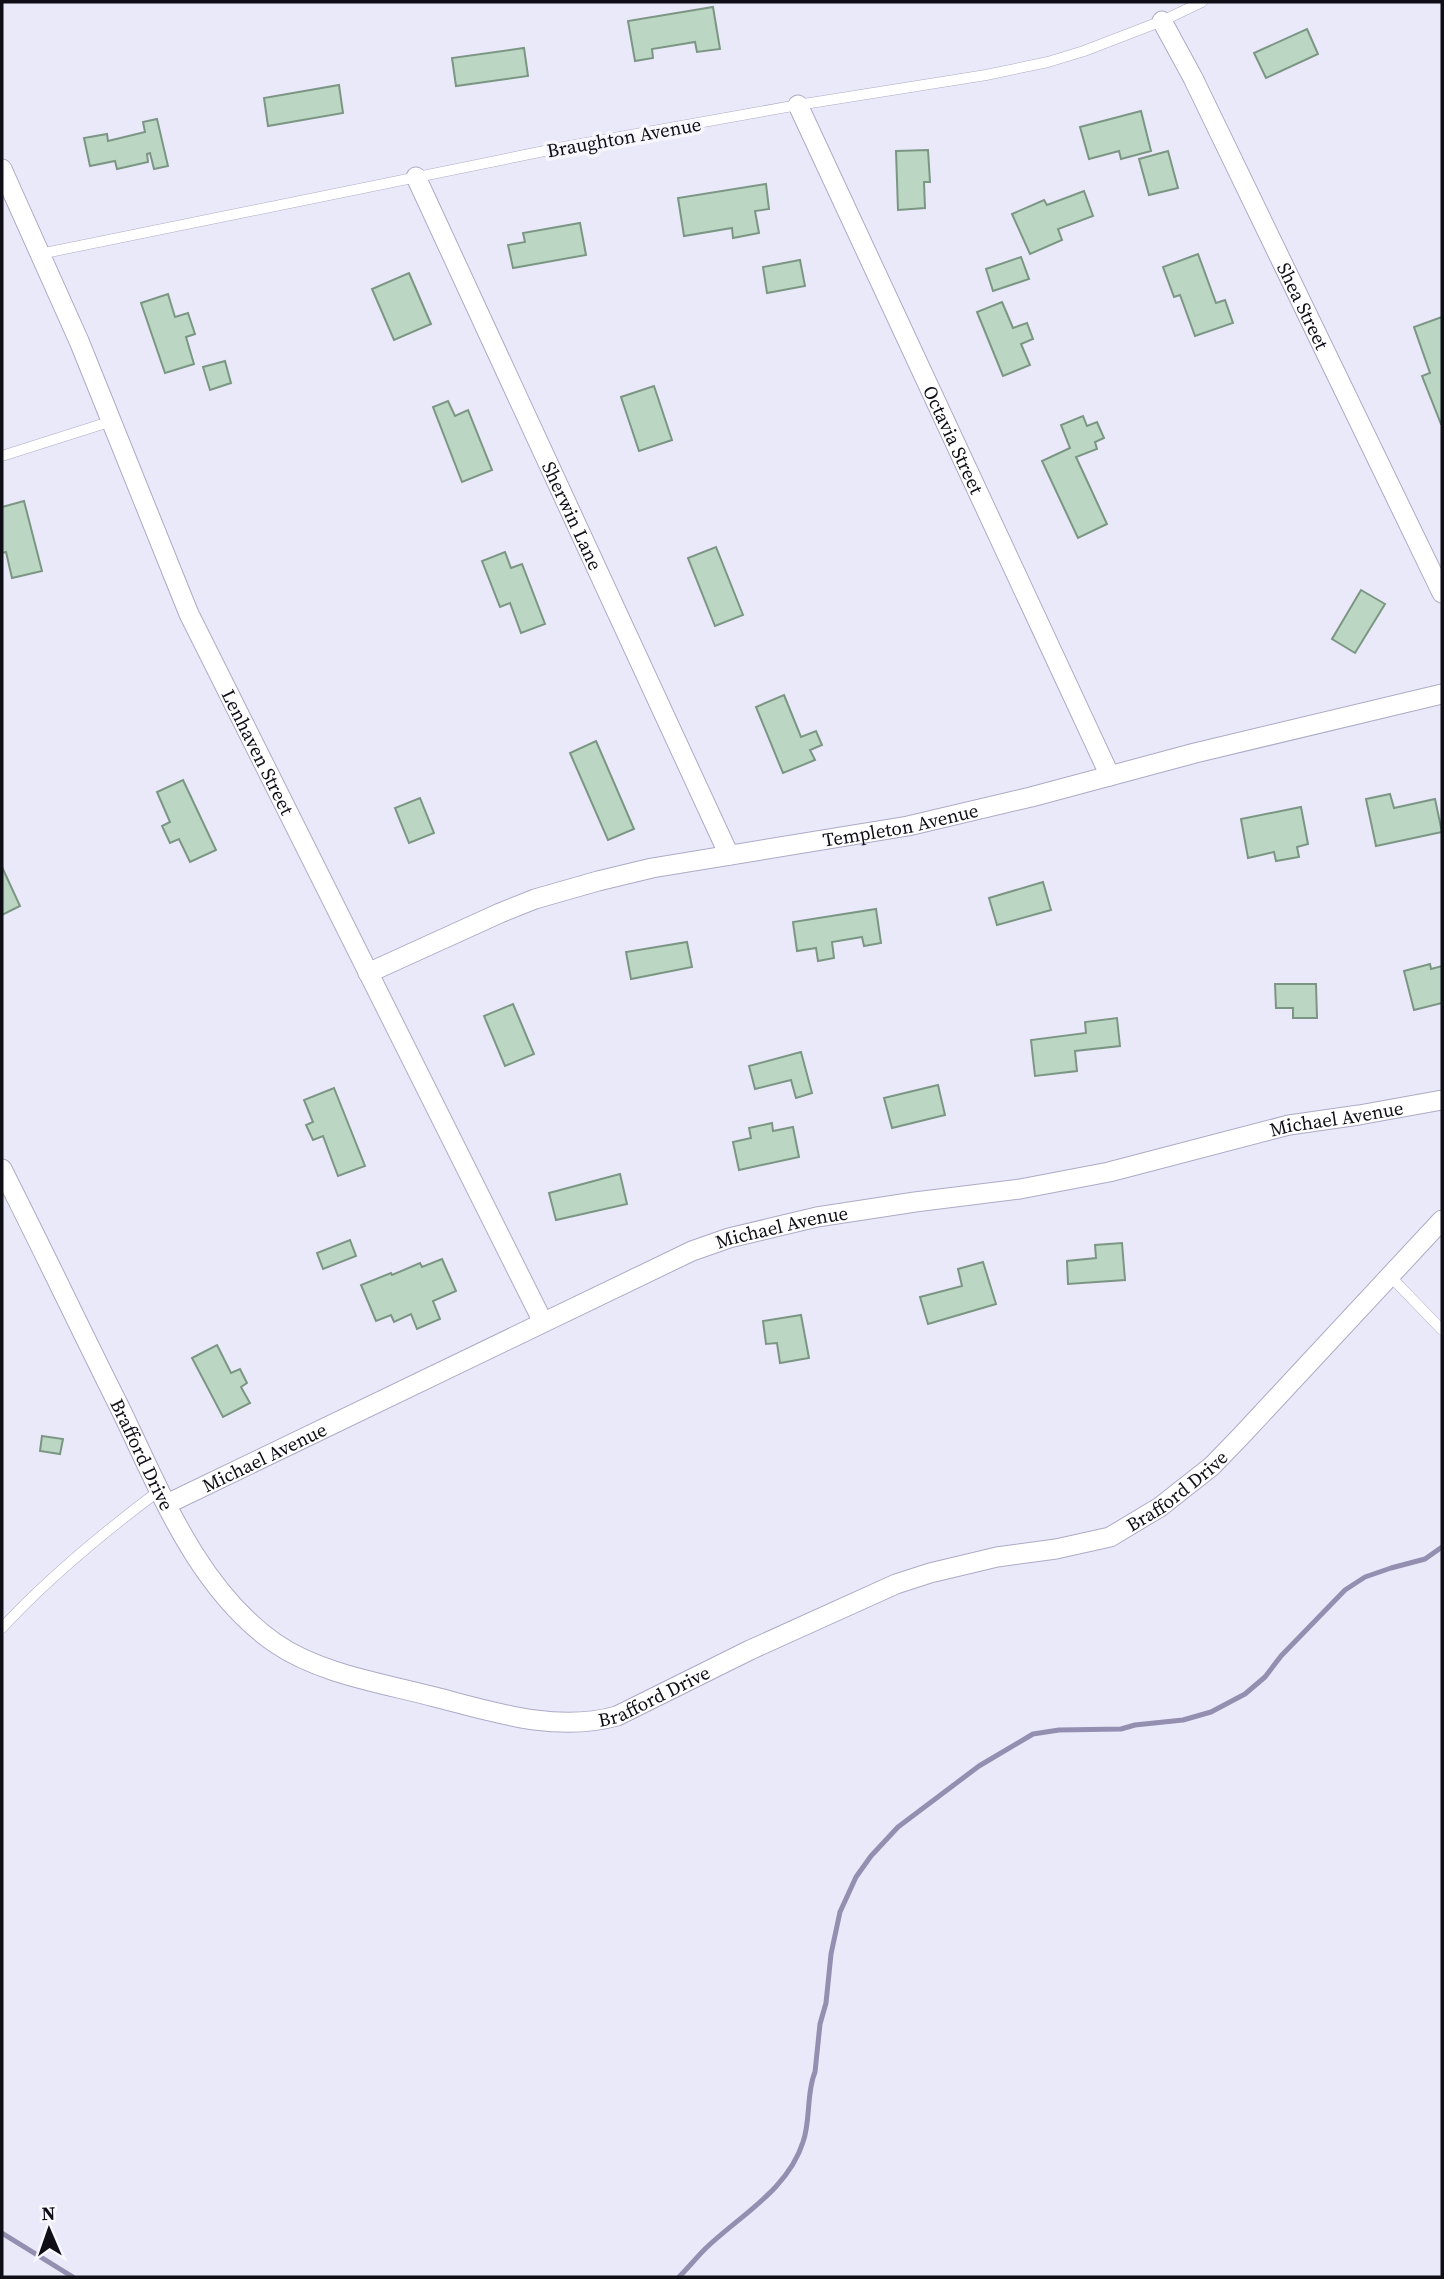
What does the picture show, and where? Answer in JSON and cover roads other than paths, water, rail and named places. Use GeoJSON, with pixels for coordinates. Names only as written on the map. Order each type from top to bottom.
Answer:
{"type":"FeatureCollection","features":[{"type":"Feature","properties":{"kind":"street","name":"Shea Street"},"geometry":{"type":"LineString","coordinates":[[1162,21],[1193,78],[1442,593]]}},
{"type":"Feature","properties":{"kind":"street","name":"Octavia Street"},"geometry":{"type":"LineString","coordinates":[[798,105],[1110,776]]}},
{"type":"Feature","properties":{"kind":"street","name":"Lenhaven Street"},"geometry":{"type":"LineString","coordinates":[[2,169],[79,341],[189,614],[543,1322]]}},
{"type":"Feature","properties":{"kind":"street","name":"Sherwin Lane"},"geometry":{"type":"LineString","coordinates":[[416,177],[729,855]]}},
{"type":"Feature","properties":{"kind":"street","name":"Templeton Avenue"},"geometry":{"type":"LineString","coordinates":[[368,973],[535,899],[638,872],[908,826],[1031,797],[1195,752],[1442,694]]}},
{"type":"Feature","properties":{"kind":"street","name":"Michael Avenue"},"geometry":{"type":"LineString","coordinates":[[163,1497],[692,1251],[729,1238],[817,1217],[1020,1189],[1109,1172],[1289,1125],[1442,1100]]}},
{"type":"Feature","properties":{"kind":"street","name":"Brafford Drive"},"geometry":{"type":"LineString","coordinates":[[2,1168],[163,1497],[197,1559],[232,1606],[264,1634],[297,1657],[502,1715],[544,1721],[600,1720],[617,1716],[750,1650],[896,1584],[997,1557],[1056,1549],[1110,1537],[1160,1507],[1212,1465],[1442,1220]]}},
{"type":"Feature","properties":{"kind":"lane","name":"Braughton Avenue"},"geometry":{"type":"LineString","coordinates":[[40,254],[416,177],[798,105],[986,75],[1048,62],[1162,21],[1202,2]]}},
{"type":"Feature","properties":{"kind":"lane"},"geometry":{"type":"LineString","coordinates":[[2,456],[112,421]]}},
{"type":"Feature","properties":{"kind":"lane"},"geometry":{"type":"LineString","coordinates":[[1390,1276],[1442,1330]]}},
{"type":"Feature","properties":{"kind":"lane"},"geometry":{"type":"LineString","coordinates":[[2,1628],[100,1536],[163,1497]]}},
{"type":"Feature","properties":{"kind":"waterway"},"geometry":{"type":"LineString","coordinates":[[679,2277],[705,2249],[774,2188],[796,2159],[807,2125],[820,2024],[826,2003],[831,1954],[840,1912],[856,1877],[898,1827],[979,1766],[1033,1734],[1059,1730],[1121,1729],[1183,1720],[1211,1712],[1245,1694],[1265,1677],[1281,1656],[1345,1590],[1365,1577],[1425,1559],[1442,1547]]}},
{"type":"Feature","properties":{"kind":"waterway"},"geometry":{"type":"LineString","coordinates":[[2,2233],[73,2277]]}}]}
